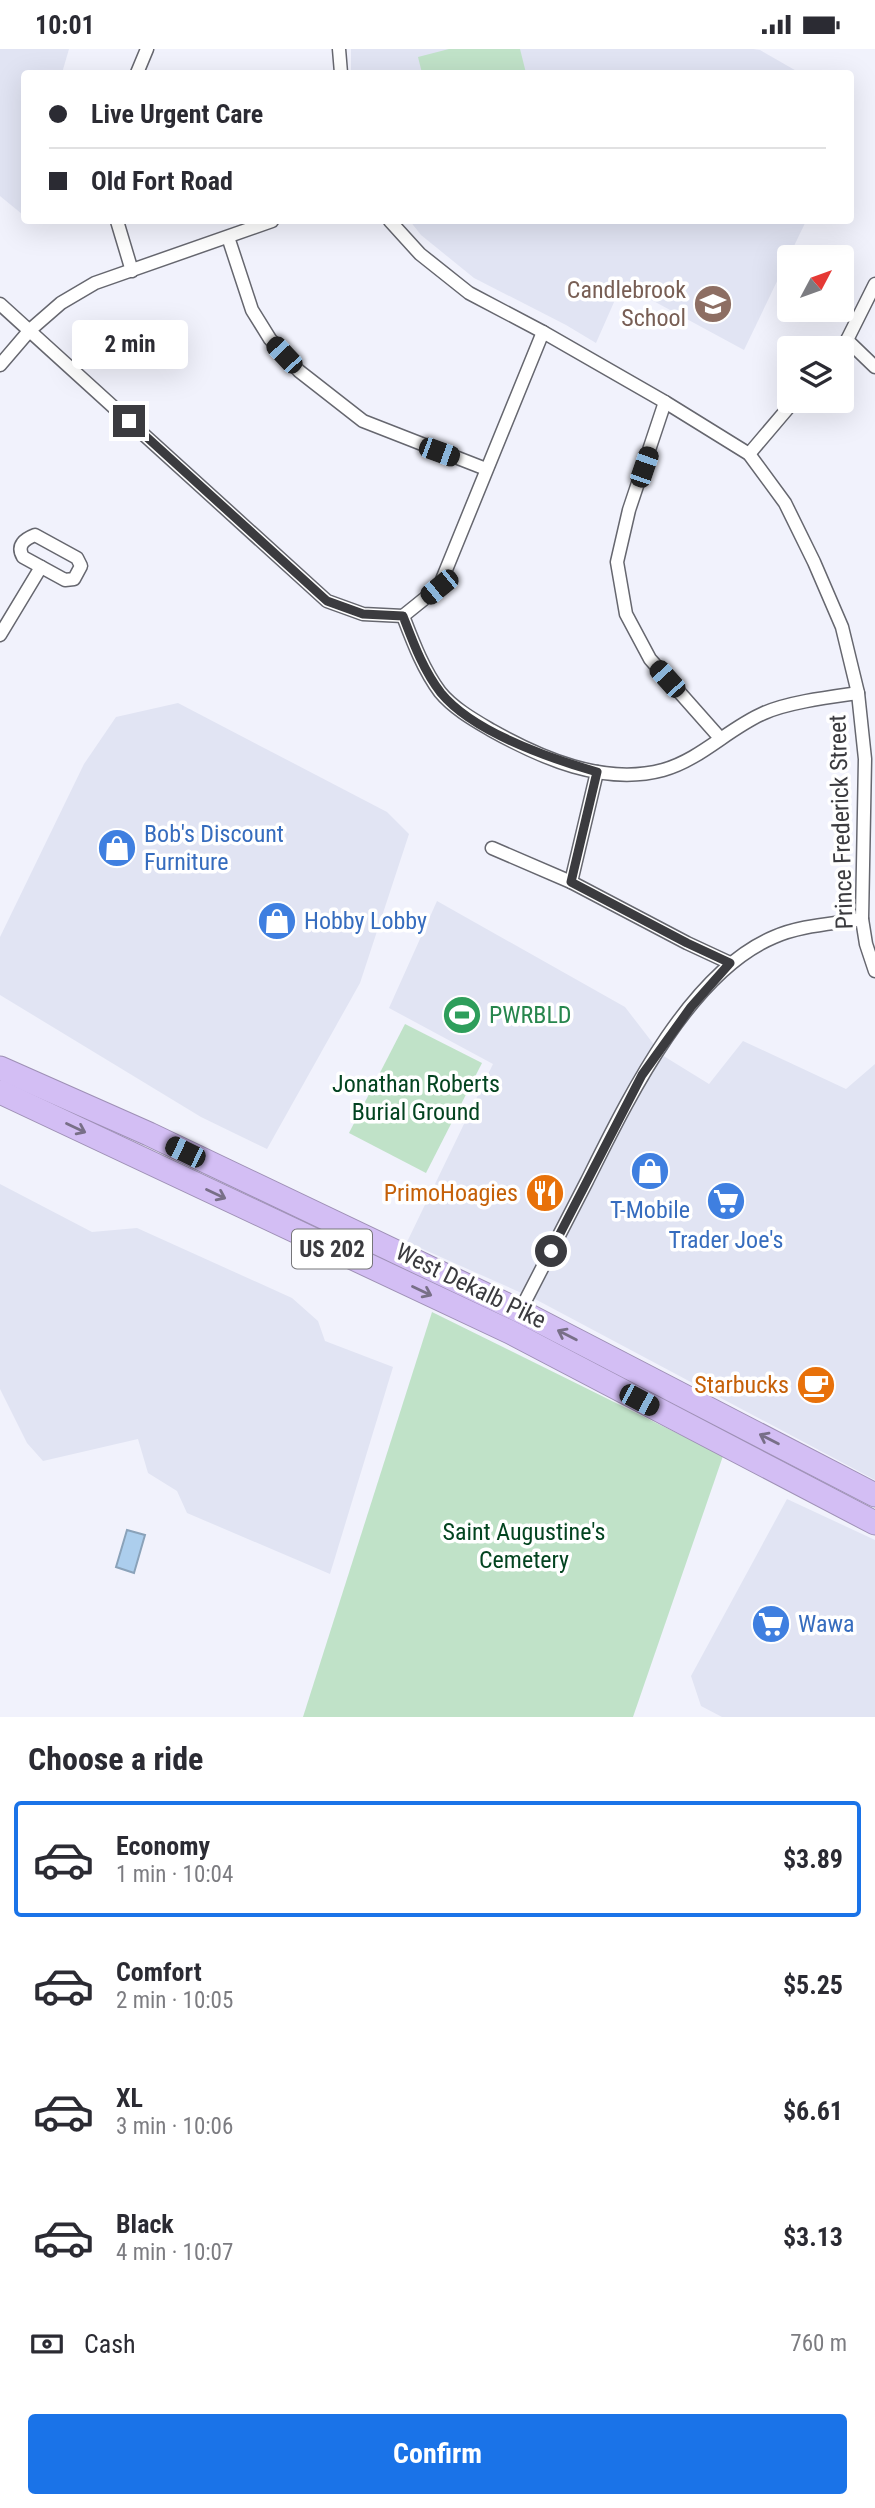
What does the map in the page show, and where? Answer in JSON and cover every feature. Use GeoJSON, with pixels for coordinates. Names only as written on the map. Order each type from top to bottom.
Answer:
{"type":"FeatureCollection","features":[{"type":"Feature","properties":{"kind":"highway","name":"West Dekalb Pike"},"geometry":{"type":"LineString","coordinates":[[0,1068],[149,1135],[520,1311],[830,1470],[875,1497]]}},
{"type":"Feature","properties":{"kind":"highway","name":"West Dekalb Pike"},"geometry":{"type":"LineString","coordinates":[[0,1092],[510,1332],[875,1523]]}},
{"type":"Feature","properties":{"kind":"highway"},"geometry":{"type":"LineString","coordinates":[[757,1460],[815,1471],[830,1470]]}},
{"type":"Feature","properties":{"kind":"highway"},"geometry":{"type":"LineString","coordinates":[[806,1487],[827,1483],[875,1497]]}},
{"type":"Feature","properties":{"kind":"street"},"geometry":{"type":"LineString","coordinates":[[138,70],[147,49]]}},
{"type":"Feature","properties":{"kind":"street"},"geometry":{"type":"LineString","coordinates":[[339,49],[341,70]]}},
{"type":"Feature","properties":{"kind":"street"},"geometry":{"type":"LineString","coordinates":[[118,224],[132,271]]}},
{"type":"Feature","properties":{"kind":"street"},"geometry":{"type":"LineString","coordinates":[[0,365],[30,330],[61,303],[95,283],[264,224]]}},
{"type":"Feature","properties":{"kind":"street","name":"Prince Frederick Street"},"geometry":{"type":"LineString","coordinates":[[393,224],[420,254],[469,293],[543,332],[749,454],[785,503],[842,627],[858,693],[869,831],[862,919],[866,944],[875,971]]}},
{"type":"Feature","properties":{"kind":"street"},"geometry":{"type":"LineString","coordinates":[[228,237],[252,310],[270,339],[299,371],[363,421],[486,469]]}},
{"type":"Feature","properties":{"kind":"street"},"geometry":{"type":"LineString","coordinates":[[847,336],[875,284]]}},
{"type":"Feature","properties":{"kind":"street"},"geometry":{"type":"LineString","coordinates":[[0,304],[327,601],[363,614],[403,616],[439,587],[543,332]]}},
{"type":"Feature","properties":{"kind":"street"},"geometry":{"type":"LineString","coordinates":[[854,352],[875,367]]}},
{"type":"Feature","properties":{"kind":"street"},"geometry":{"type":"LineString","coordinates":[[666,403],[629,510],[617,562],[626,614],[650,660],[720,737]]}},
{"type":"Feature","properties":{"kind":"street"},"geometry":{"type":"LineString","coordinates":[[749,454],[784,413]]}},
{"type":"Feature","properties":{"kind":"street"},"geometry":{"type":"LineString","coordinates":[[35,535],[77,558],[81,566],[74,579],[65,580],[41,567],[23,557],[20,552],[21,544],[26,538],[35,535]]}},
{"type":"Feature","properties":{"kind":"street"},"geometry":{"type":"LineString","coordinates":[[0,635],[41,567]]}},
{"type":"Feature","properties":{"kind":"street"},"geometry":{"type":"LineString","coordinates":[[403,616],[421,660],[442,694],[471,718],[545,757],[597,772],[631,774],[663,770],[694,755],[720,737],[766,712],[858,693]]}},
{"type":"Feature","properties":{"kind":"street"},"geometry":{"type":"LineString","coordinates":[[571,882],[597,772]]}},
{"type":"Feature","properties":{"kind":"street"},"geometry":{"type":"LineString","coordinates":[[492,848],[571,882],[730,963]]}},
{"type":"Feature","properties":{"kind":"street"},"geometry":{"type":"LineString","coordinates":[[510,1332],[642,1075],[691,1007],[730,963],[774,936],[862,919]]}},
{"type":"Feature","properties":{"kind":"shaded area"},"geometry":{"type":"Polygon","coordinates":[[[0,49],[69,49],[63,70],[21,70],[21,213],[0,196],[0,49]]]}},
{"type":"Feature","properties":{"kind":"shaded area"},"geometry":{"type":"Polygon","coordinates":[[[351,49],[753,49],[760,50],[795,70],[351,70],[351,49]]]}},
{"type":"Feature","properties":{"kind":"shaded area","name":"Candlebrook School"},"geometry":{"type":"Polygon","coordinates":[[[412,224],[805,224],[794,245],[777,245],[777,281],[744,350],[622,284],[596,343],[474,278],[421,235],[412,224]]]}},
{"type":"Feature","properties":{"kind":"shaded area"},"geometry":{"type":"Polygon","coordinates":[[[178,703],[387,812],[409,834],[360,983],[267,1149],[201,1117],[0,995],[0,937],[84,764],[116,717],[178,703]]]}},
{"type":"Feature","properties":{"kind":"shaded area"},"geometry":{"type":"Polygon","coordinates":[[[437,901],[625,1007],[662,1055],[709,1084],[743,1041],[846,1089],[875,1064],[875,1480],[535,1299],[407,1242],[493,1064],[389,1008],[437,901]]]}},
{"type":"Feature","properties":{"kind":"shaded area"},"geometry":{"type":"Polygon","coordinates":[[[0,1184],[92,1232],[137,1228],[292,1298],[318,1321],[325,1341],[393,1367],[330,1574],[187,1513],[177,1491],[148,1473],[138,1439],[43,1461],[27,1443],[0,1389],[0,1184]]]}},
{"type":"Feature","properties":{"kind":"shaded area"},"geometry":{"type":"Polygon","coordinates":[[[787,1499],[875,1540],[875,1717],[722,1717],[701,1706],[691,1676],[787,1499]]]}},
{"type":"Feature","properties":{"kind":"green space"},"geometry":{"type":"Polygon","coordinates":[[[449,49],[520,49],[525,70],[421,70],[418,57],[449,49]]]}},
{"type":"Feature","properties":{"kind":"green space","name":"Jonathan Roberts Burial Ground"},"geometry":{"type":"Polygon","coordinates":[[[405,1024],[482,1063],[426,1173],[349,1133],[405,1024]]]}},
{"type":"Feature","properties":{"kind":"green space","name":"Saint Augustine's Cemetery"},"geometry":{"type":"Polygon","coordinates":[[[432,1312],[723,1456],[633,1717],[303,1717],[432,1312]]]}},
{"type":"Feature","properties":{"kind":"water"},"geometry":{"type":"Polygon","coordinates":[[[127,1530],[145,1535],[134,1573],[116,1567],[127,1530]]]}},
{"type":"Feature","properties":{"kind":"place","name":"Candlebrook School"},"geometry":{"type":"Point","coordinates":[713,304]}},
{"type":"Feature","properties":{"kind":"place","name":"Bob's Discount Furniture"},"geometry":{"type":"Point","coordinates":[117,848]}},
{"type":"Feature","properties":{"kind":"place","name":"Hobby Lobby"},"geometry":{"type":"Point","coordinates":[277,921]}},
{"type":"Feature","properties":{"kind":"place","name":"PWRBLD"},"geometry":{"type":"Point","coordinates":[462,1015]}},
{"type":"Feature","properties":{"kind":"place","name":"T-Mobile"},"geometry":{"type":"Point","coordinates":[650,1171]}},
{"type":"Feature","properties":{"kind":"place","name":"PrimoHoagies"},"geometry":{"type":"Point","coordinates":[545,1193]}},
{"type":"Feature","properties":{"kind":"place","name":"Trader Joe's"},"geometry":{"type":"Point","coordinates":[726,1201]}},
{"type":"Feature","properties":{"kind":"place","name":"Starbucks"},"geometry":{"type":"Point","coordinates":[816,1385]}},
{"type":"Feature","properties":{"kind":"place","name":"Wawa"},"geometry":{"type":"Point","coordinates":[771,1624]}},
{"type":"Feature","properties":{"kind":"route"},"geometry":{"type":"LineString","coordinates":[[129,421],[327,601],[363,614],[403,616],[421,660],[442,694],[471,718],[545,757],[597,772],[571,882],[730,963],[691,1007],[642,1075],[551,1251]]}}]}
